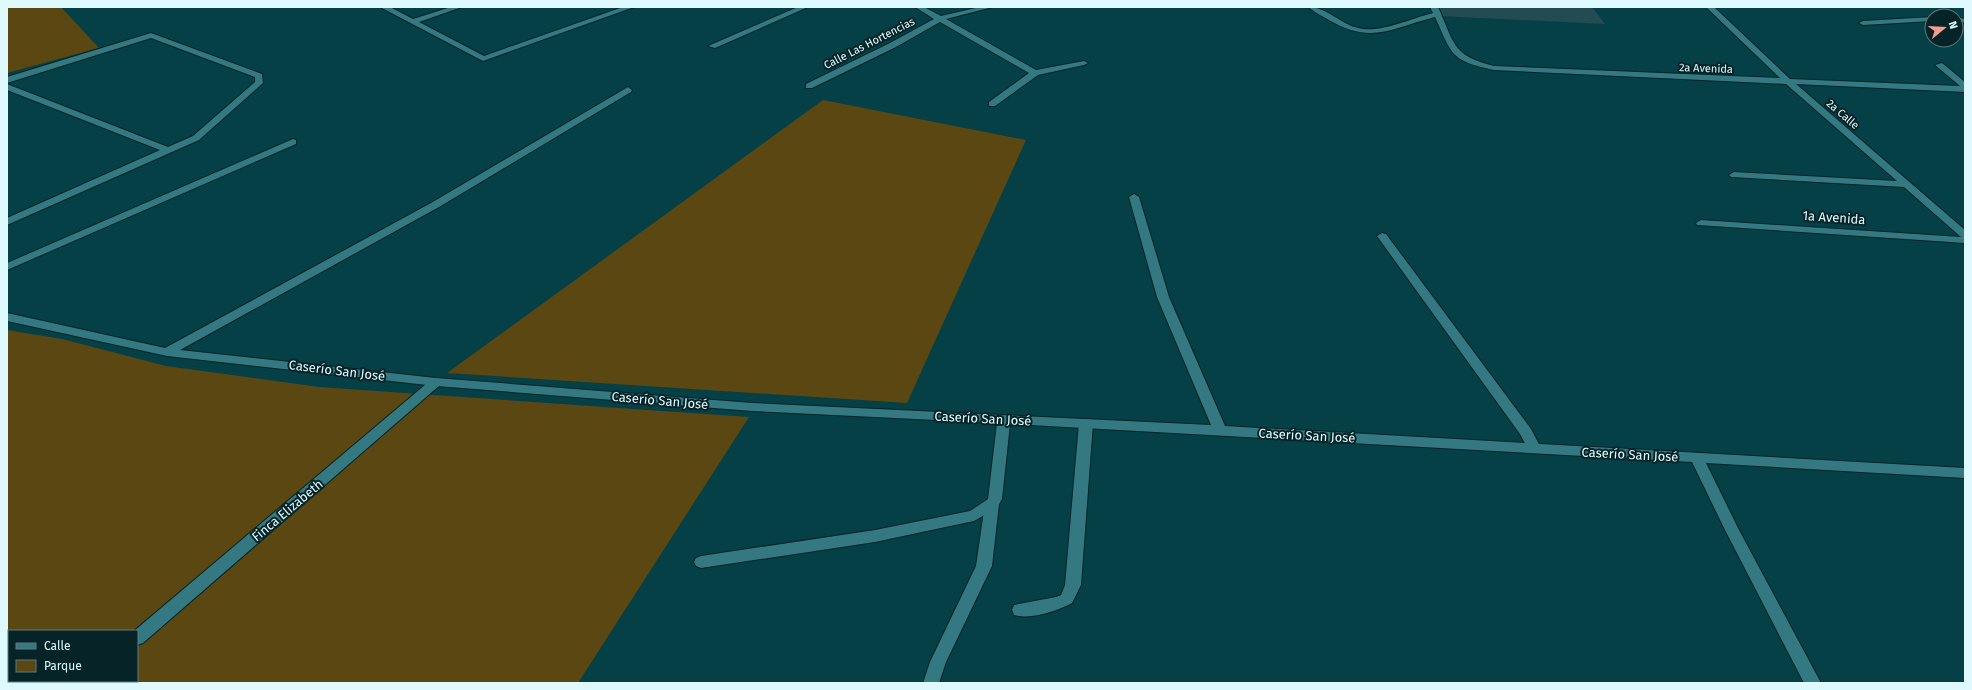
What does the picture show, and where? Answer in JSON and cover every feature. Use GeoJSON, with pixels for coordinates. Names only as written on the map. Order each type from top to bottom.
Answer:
{"type":"FeatureCollection","features":[{"type":"Feature","properties":{"kind":"street"},"geometry":{"type":"LineString","coordinates":[[384,7],[484,59],[630,7]]}},
{"type":"Feature","properties":{"kind":"street"},"geometry":{"type":"LineString","coordinates":[[412,22],[458,7]]}},
{"type":"Feature","properties":{"kind":"street"},"geometry":{"type":"LineString","coordinates":[[712,46],[804,7]]}},
{"type":"Feature","properties":{"kind":"street"},"geometry":{"type":"LineString","coordinates":[[919,7],[1035,73]]}},
{"type":"Feature","properties":{"kind":"street","name":"Calle Las Hortencias"},"geometry":{"type":"LineString","coordinates":[[809,86],[893,45],[940,19],[989,7]]}},
{"type":"Feature","properties":{"kind":"street"},"geometry":{"type":"LineString","coordinates":[[1312,7],[1353,29],[1367,32],[1384,29],[1436,10]]}},
{"type":"Feature","properties":{"kind":"street","name":"2a Calle"},"geometry":{"type":"LineString","coordinates":[[1710,7],[1789,82],[1965,235]]}},
{"type":"Feature","properties":{"kind":"street","name":"2a Avenida"},"geometry":{"type":"LineString","coordinates":[[1436,10],[1452,50],[1461,58],[1476,65],[1494,68],[1965,89]]}},
{"type":"Feature","properties":{"kind":"street"},"geometry":{"type":"LineString","coordinates":[[1863,23],[1924,19]]}},
{"type":"Feature","properties":{"kind":"street"},"geometry":{"type":"LineString","coordinates":[[7,80],[151,35],[260,76],[259,83],[196,138],[7,222]]}},
{"type":"Feature","properties":{"kind":"street"},"geometry":{"type":"LineString","coordinates":[[992,104],[1035,73],[1084,63]]}},
{"type":"Feature","properties":{"kind":"street"},"geometry":{"type":"LineString","coordinates":[[1939,65],[1965,86]]}},
{"type":"Feature","properties":{"kind":"street"},"geometry":{"type":"LineString","coordinates":[[7,87],[168,150]]}},
{"type":"Feature","properties":{"kind":"street"},"geometry":{"type":"LineString","coordinates":[[167,352],[434,205],[628,90]]}},
{"type":"Feature","properties":{"kind":"street"},"geometry":{"type":"LineString","coordinates":[[7,267],[294,142]]}},
{"type":"Feature","properties":{"kind":"street"},"geometry":{"type":"LineString","coordinates":[[1734,175],[1906,184]]}},
{"type":"Feature","properties":{"kind":"street"},"geometry":{"type":"LineString","coordinates":[[1134,196],[1163,297],[1220,430]]}},
{"type":"Feature","properties":{"kind":"street","name":"1a Avenida"},"geometry":{"type":"LineString","coordinates":[[1701,223],[1965,240]]}},
{"type":"Feature","properties":{"kind":"street"},"geometry":{"type":"LineString","coordinates":[[1382,236],[1526,432],[1534,448]]}},
{"type":"Feature","properties":{"kind":"street","name":"Caserío San José"},"geometry":{"type":"LineString","coordinates":[[7,317],[167,352],[436,382],[752,407],[1220,430],[1965,473]]}},
{"type":"Feature","properties":{"kind":"street","name":"Finca Elizabeth"},"geometry":{"type":"LineString","coordinates":[[138,637],[436,382]]}},
{"type":"Feature","properties":{"kind":"street"},"geometry":{"type":"LineString","coordinates":[[931,683],[938,662],[984,566],[992,504],[995,499],[1004,420]]}},
{"type":"Feature","properties":{"kind":"street"},"geometry":{"type":"LineString","coordinates":[[1020,610],[1043,608],[1058,604],[1068,599],[1073,585],[1086,423]]}},
{"type":"Feature","properties":{"kind":"street"},"geometry":{"type":"LineString","coordinates":[[1697,458],[1732,530],[1813,683]]}},
{"type":"Feature","properties":{"kind":"street"},"geometry":{"type":"LineString","coordinates":[[701,562],[882,535],[974,516],[992,504]]}},
{"type":"Feature","properties":{"kind":"shaded area"},"geometry":{"type":"Polygon","coordinates":[[[1436,7],[1592,7],[1605,24],[1440,16],[1436,7]]]}},
{"type":"Feature","properties":{"kind":"green space"},"geometry":{"type":"Polygon","coordinates":[[[7,7],[61,7],[99,48],[7,73],[7,7]]]}},
{"type":"Feature","properties":{"kind":"green space"},"geometry":{"type":"Polygon","coordinates":[[[823,100],[1026,140],[907,403],[447,373],[823,100]]]}},
{"type":"Feature","properties":{"kind":"green space"},"geometry":{"type":"Polygon","coordinates":[[[7,330],[62,339],[166,366],[319,387],[749,417],[578,683],[7,683],[7,330]]]}}]}
